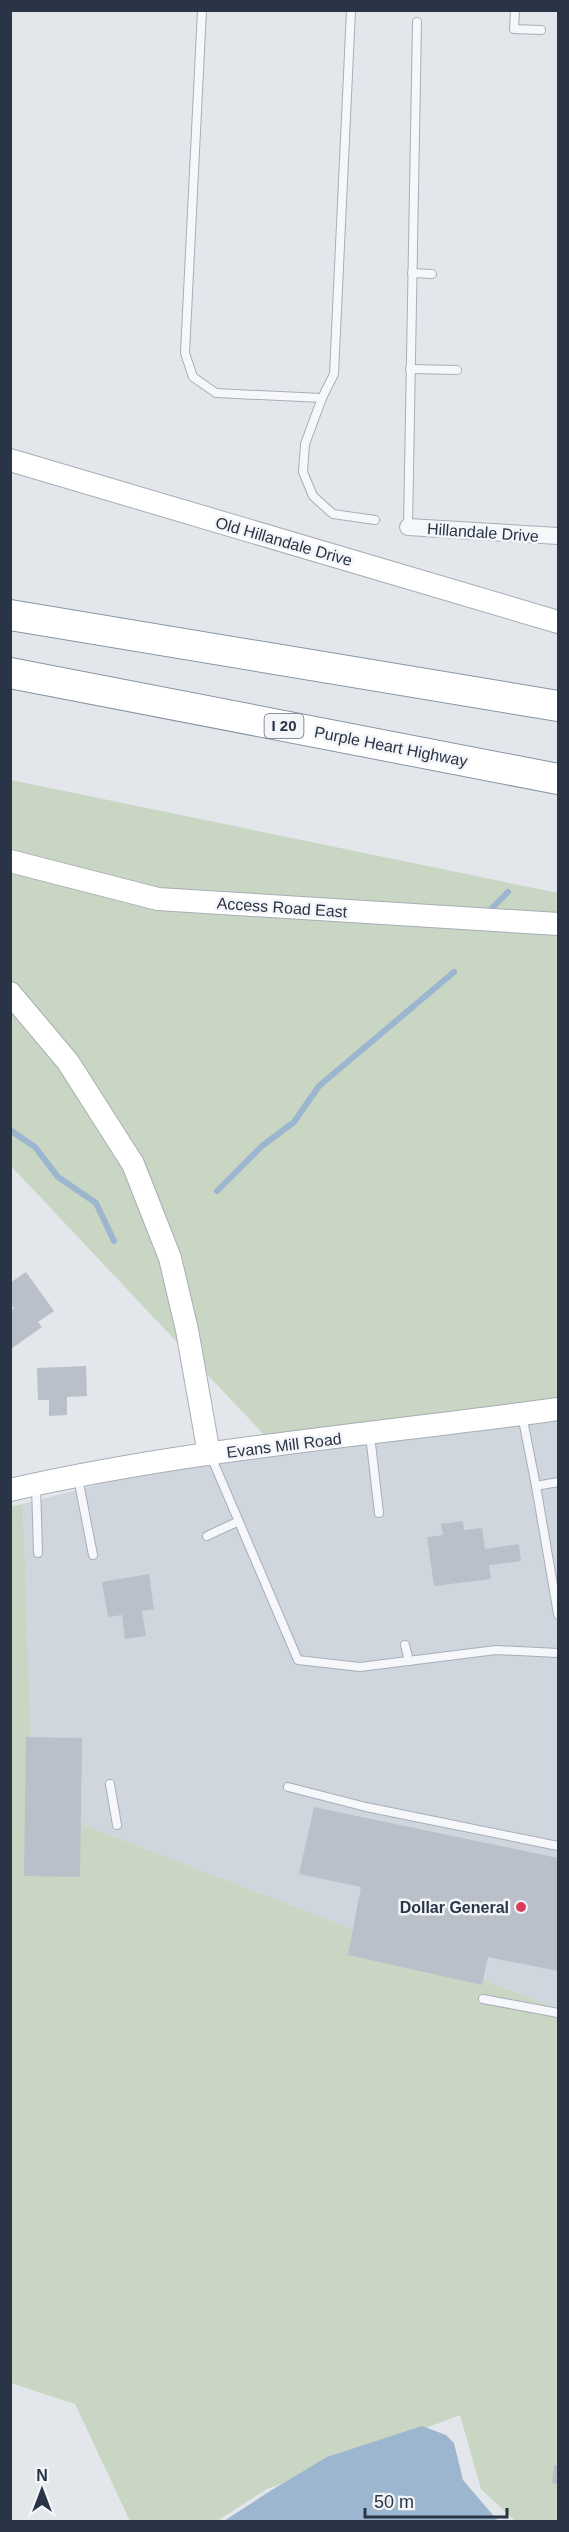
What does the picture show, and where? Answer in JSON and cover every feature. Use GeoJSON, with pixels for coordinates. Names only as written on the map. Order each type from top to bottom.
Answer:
{"type":"FeatureCollection","features":[{"type":"Feature","properties":{"kind":"highway"},"geometry":{"type":"LineString","coordinates":[[10,615],[558,706]]}},
{"type":"Feature","properties":{"kind":"highway","name":"Purple Heart Highway"},"geometry":{"type":"LineString","coordinates":[[10,673],[558,779]]}},
{"type":"Feature","properties":{"kind":"main road","name":"Old Hillandale Drive"},"geometry":{"type":"LineString","coordinates":[[10,460],[558,622]]}},
{"type":"Feature","properties":{"kind":"main road","name":"Access Road East"},"geometry":{"type":"LineString","coordinates":[[10,861],[158,899],[558,924]]}},
{"type":"Feature","properties":{"kind":"main road"},"geometry":{"type":"LineString","coordinates":[[10,993],[68,1062],[133,1164],[170,1258],[187,1330],[209,1454]]}},
{"type":"Feature","properties":{"kind":"main road","name":"Evans Mill Road"},"geometry":{"type":"LineString","coordinates":[[10,1490],[78,1475],[209,1454],[558,1409]]}},
{"type":"Feature","properties":{"kind":"street","name":"Hillandale Drive"},"geometry":{"type":"LineString","coordinates":[[408,526],[558,536]]}},
{"type":"Feature","properties":{"kind":"lane"},"geometry":{"type":"LineString","coordinates":[[202,10],[185,353],[193,377],[216,393],[322,398]]}},
{"type":"Feature","properties":{"kind":"lane"},"geometry":{"type":"LineString","coordinates":[[351,10],[334,374],[322,398],[305,444],[303,472],[313,496],[333,514],[375,520]]}},
{"type":"Feature","properties":{"kind":"lane"},"geometry":{"type":"LineString","coordinates":[[515,10],[514,29],[541,30]]}},
{"type":"Feature","properties":{"kind":"lane"},"geometry":{"type":"LineString","coordinates":[[408,526],[417,22]]}},
{"type":"Feature","properties":{"kind":"lane"},"geometry":{"type":"LineString","coordinates":[[412,273],[432,274]]}},
{"type":"Feature","properties":{"kind":"lane"},"geometry":{"type":"LineString","coordinates":[[410,369],[457,370]]}},
{"type":"Feature","properties":{"kind":"lane"},"geometry":{"type":"LineString","coordinates":[[522,1414],[558,1614]]}},
{"type":"Feature","properties":{"kind":"lane"},"geometry":{"type":"LineString","coordinates":[[370,1434],[379,1513]]}},
{"type":"Feature","properties":{"kind":"lane"},"geometry":{"type":"LineString","coordinates":[[209,1454],[298,1660],[360,1666],[496,1650],[558,1653]]}},
{"type":"Feature","properties":{"kind":"lane"},"geometry":{"type":"LineString","coordinates":[[78,1475],[93,1555]]}},
{"type":"Feature","properties":{"kind":"lane"},"geometry":{"type":"LineString","coordinates":[[536,1486],[558,1482]]}},
{"type":"Feature","properties":{"kind":"lane"},"geometry":{"type":"LineString","coordinates":[[36,1485],[38,1553]]}},
{"type":"Feature","properties":{"kind":"lane"},"geometry":{"type":"LineString","coordinates":[[207,1536],[237,1522]]}},
{"type":"Feature","properties":{"kind":"lane"},"geometry":{"type":"LineString","coordinates":[[405,1645],[409,1660]]}},
{"type":"Feature","properties":{"kind":"lane"},"geometry":{"type":"LineString","coordinates":[[110,1784],[117,1825]]}},
{"type":"Feature","properties":{"kind":"lane"},"geometry":{"type":"LineString","coordinates":[[288,1787],[366,1807],[558,1846]]}},
{"type":"Feature","properties":{"kind":"lane"},"geometry":{"type":"LineString","coordinates":[[483,1999],[558,2013]]}},
{"type":"Feature","properties":{"kind":"shaded area"},"geometry":{"type":"Polygon","coordinates":[[[558,1395],[558,2009],[33,1805],[23,1504],[269,1440],[386,1429],[557,1398],[558,1395]]]}},
{"type":"Feature","properties":{"kind":"green space"},"geometry":{"type":"Polygon","coordinates":[[[11,780],[558,893],[558,1398],[386,1429],[269,1440],[11,1166],[11,780]]]}},
{"type":"Feature","properties":{"kind":"green space"},"geometry":{"type":"Polygon","coordinates":[[[23,1504],[33,1805],[558,2009],[558,2521],[515,2521],[481,2489],[460,2415],[267,2489],[217,2521],[130,2521],[75,2404],[11,2383],[10,1507],[23,1504]]]}},
{"type":"Feature","properties":{"kind":"water"},"geometry":{"type":"Polygon","coordinates":[[[422,2426],[446,2435],[454,2443],[463,2480],[498,2521],[224,2521],[327,2457],[422,2426]]]}},
{"type":"Feature","properties":{"kind":"building"},"geometry":{"type":"Polygon","coordinates":[[[26,1272],[54,1311],[38,1322],[42,1327],[11,1349],[10,1311],[14,1308],[10,1303],[10,1283],[26,1272]]]}},
{"type":"Feature","properties":{"kind":"building"},"geometry":{"type":"Polygon","coordinates":[[[86,1366],[87,1396],[67,1397],[67,1415],[49,1416],[49,1400],[38,1400],[37,1368],[86,1366]]]}},
{"type":"Feature","properties":{"kind":"building"},"geometry":{"type":"Polygon","coordinates":[[[463,1521],[464,1530],[482,1528],[485,1549],[519,1544],[521,1561],[489,1565],[491,1579],[434,1586],[427,1537],[443,1535],[441,1524],[463,1521]]]}},
{"type":"Feature","properties":{"kind":"building"},"geometry":{"type":"Polygon","coordinates":[[[149,1574],[154,1609],[142,1611],[146,1636],[125,1639],[122,1615],[108,1617],[102,1582],[149,1574]]]}},
{"type":"Feature","properties":{"kind":"building"},"geometry":{"type":"Polygon","coordinates":[[[26,1737],[82,1738],[80,1877],[24,1876],[26,1737]]]}},
{"type":"Feature","properties":{"kind":"building"},"geometry":{"type":"Polygon","coordinates":[[[314,1807],[558,1858],[558,1971],[488,1957],[482,1985],[348,1955],[361,1887],[299,1874],[314,1807]]]}},
{"type":"Feature","properties":{"kind":"building"},"geometry":{"type":"Polygon","coordinates":[[[554,2465],[558,2466],[558,2484],[552,2483],[554,2465]]]}},
{"type":"Feature","properties":{"kind":"waterway"},"geometry":{"type":"LineString","coordinates":[[491,909],[508,892]]}},
{"type":"Feature","properties":{"kind":"waterway"},"geometry":{"type":"LineString","coordinates":[[217,1191],[262,1146],[294,1122],[319,1086],[454,972]]}},
{"type":"Feature","properties":{"kind":"waterway"},"geometry":{"type":"LineString","coordinates":[[10,1130],[35,1147],[58,1177],[96,1203],[114,1241]]}},
{"type":"Feature","properties":{"kind":"place","name":"Dollar General"},"geometry":{"type":"Point","coordinates":[521,1907]}}]}
